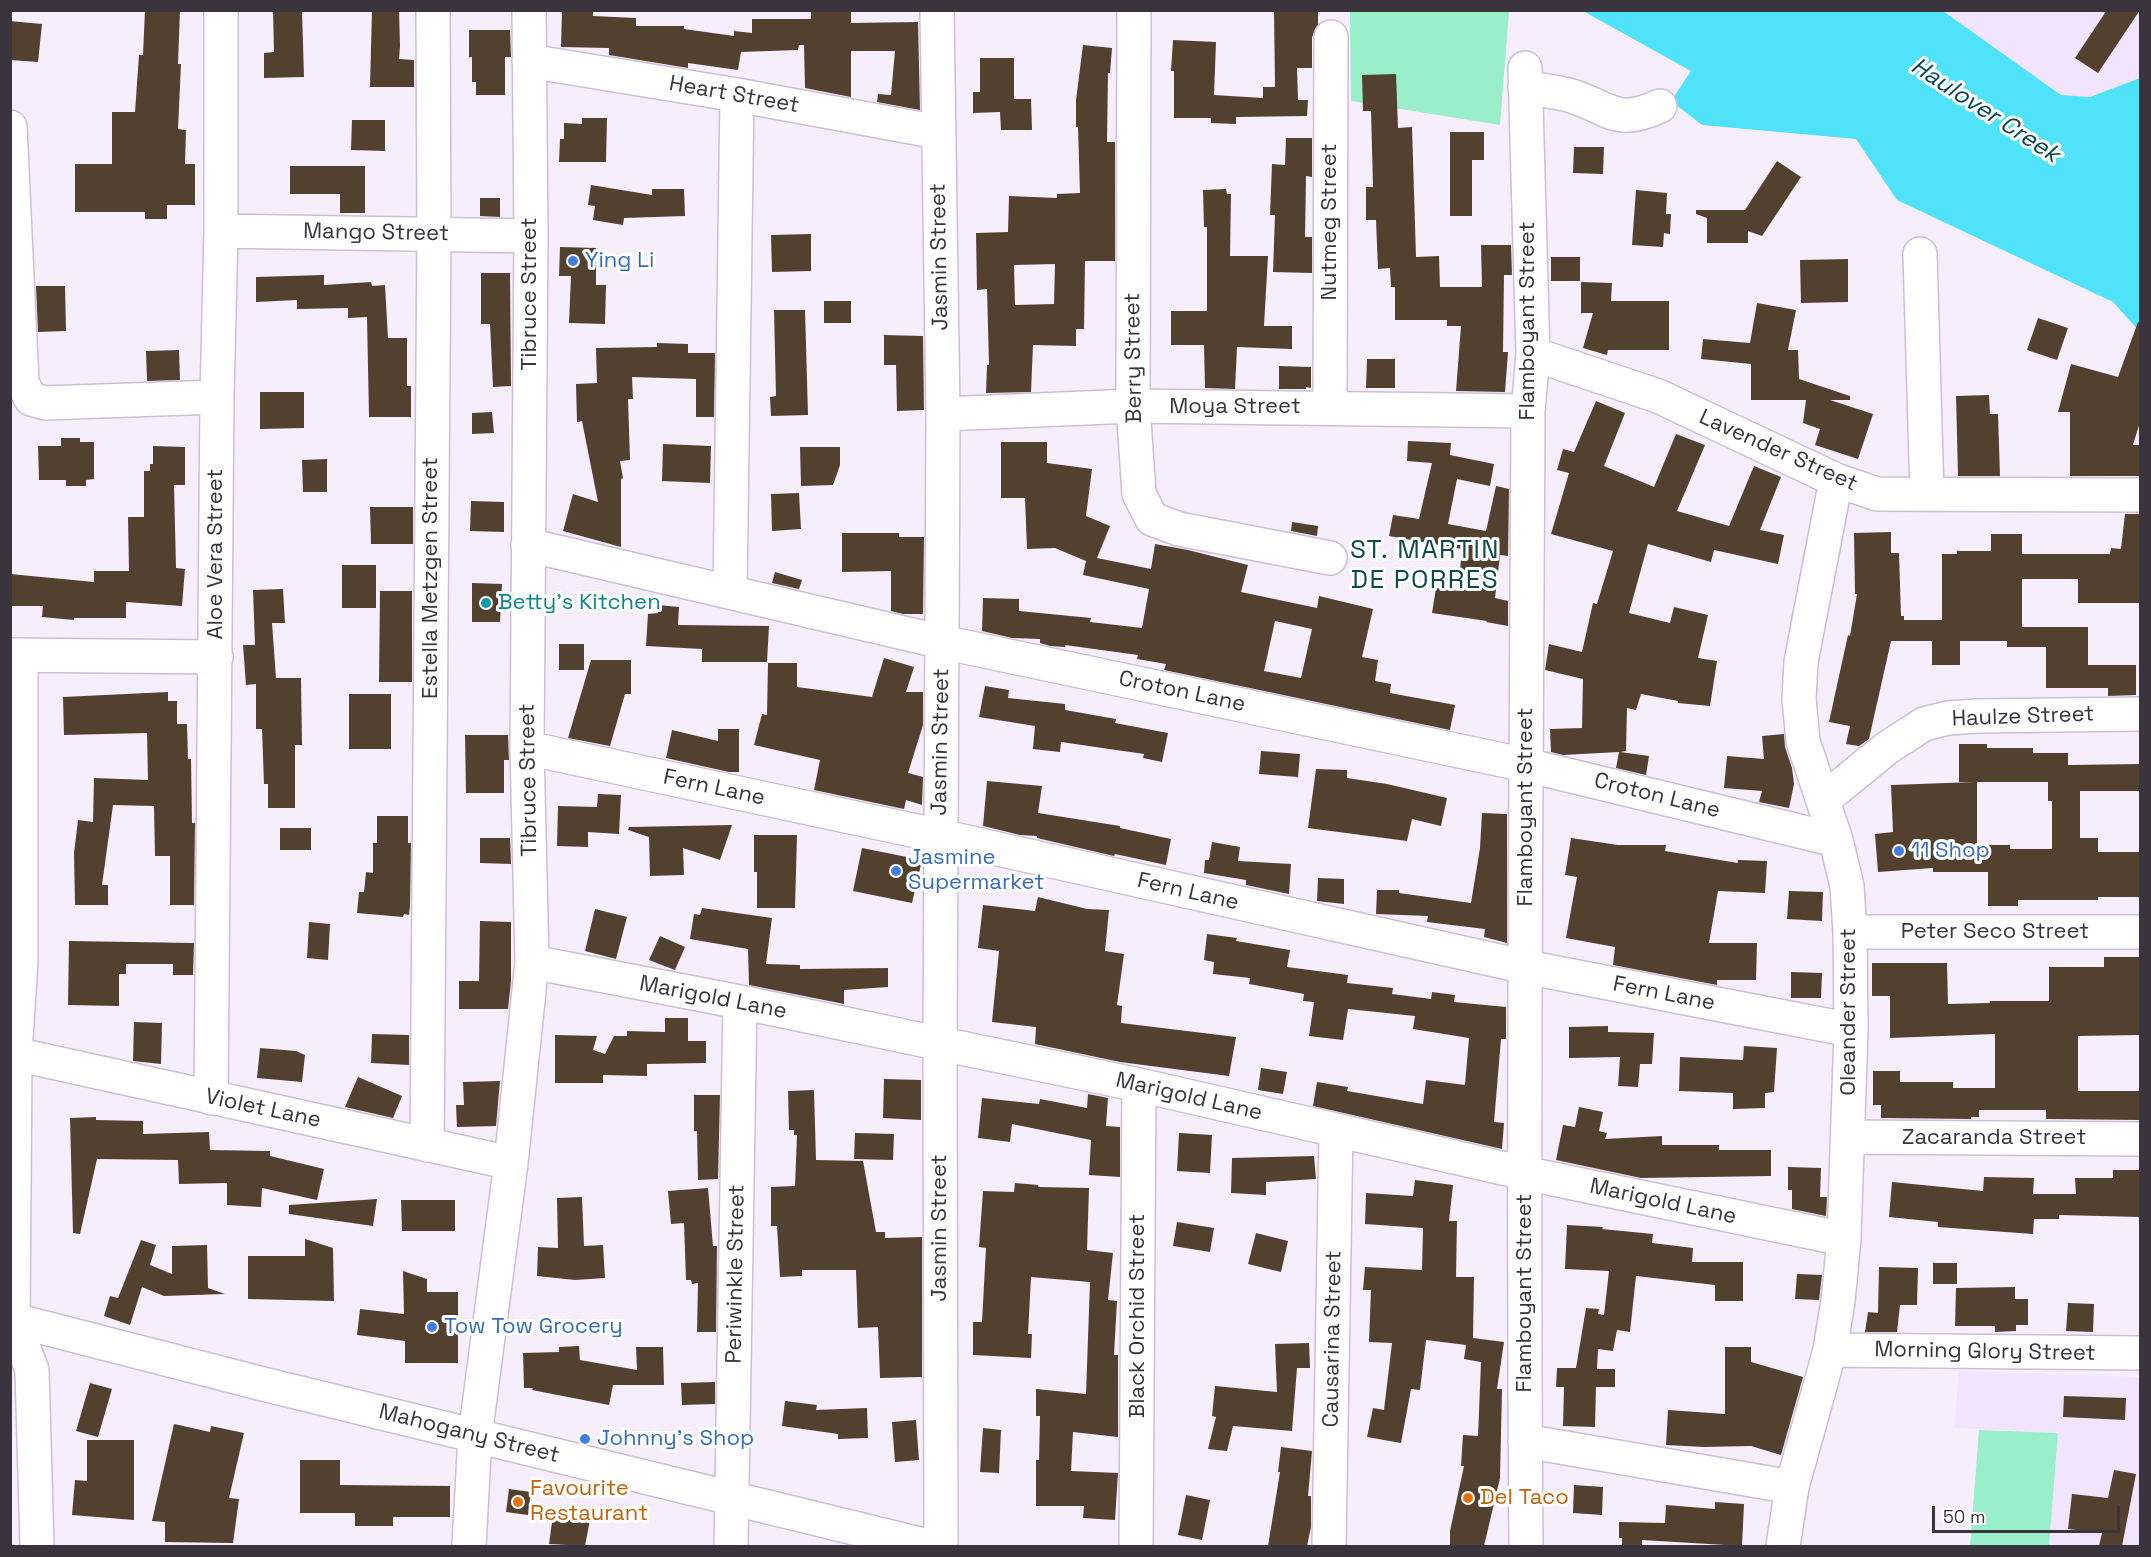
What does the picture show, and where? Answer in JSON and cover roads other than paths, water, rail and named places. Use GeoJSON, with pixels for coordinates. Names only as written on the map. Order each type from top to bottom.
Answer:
{"type":"FeatureCollection","features":[{"type":"Feature","properties":{"kind":"street","name":"Aloe Vera Street"},"geometry":{"type":"LineString","coordinates":[[211,1098],[217,397],[221,231],[221,10]]}},
{"type":"Feature","properties":{"kind":"street","name":"Estella Metzgen Street"},"geometry":{"type":"LineString","coordinates":[[427,1145],[434,234],[433,10]]}},
{"type":"Feature","properties":{"kind":"street","name":"Tibruce Street"},"geometry":{"type":"LineString","coordinates":[[469,1546],[475,1436],[511,1163],[532,962],[527,748],[531,236],[529,10]]}},
{"type":"Feature","properties":{"kind":"street","name":"Jasmin Street"},"geometry":{"type":"LineString","coordinates":[[937,10],[943,414],[940,836],[941,1546]]}},
{"type":"Feature","properties":{"kind":"street","name":"Berry Street"},"geometry":{"type":"LineString","coordinates":[[1134,10],[1133,406],[1139,494],[1152,519],[1179,529],[1330,558]]}},
{"type":"Feature","properties":{"kind":"street","name":"Nutmeg Street"},"geometry":{"type":"LineString","coordinates":[[1330,407],[1331,37]]}},
{"type":"Feature","properties":{"kind":"street","name":"Heart Street"},"geometry":{"type":"LineString","coordinates":[[529,61],[737,95],[938,132]]}},
{"type":"Feature","properties":{"kind":"street","name":"Flamboyant Street"},"geometry":{"type":"LineString","coordinates":[[1526,1546],[1524,1173],[1528,411],[1533,354],[1525,78],[1550,90],[1623,116],[1641,115],[1660,106]]}},
{"type":"Feature","properties":{"kind":"street"},"geometry":{"type":"LineString","coordinates":[[729,591],[737,95]]}},
{"type":"Feature","properties":{"kind":"street"},"geometry":{"type":"LineString","coordinates":[[10,127],[22,383],[31,399],[45,403],[217,397]]}},
{"type":"Feature","properties":{"kind":"street","name":"Mango Street"},"geometry":{"type":"LineString","coordinates":[[221,231],[531,236]]}},
{"type":"Feature","properties":{"kind":"street"},"geometry":{"type":"LineString","coordinates":[[1920,254],[1927,494]]}},
{"type":"Feature","properties":{"kind":"street","name":"Lavender Street"},"geometry":{"type":"LineString","coordinates":[[1533,354],[1658,396],[1836,480],[1877,494],[2140,495]]}},
{"type":"Feature","properties":{"kind":"street","name":"Moya Street"},"geometry":{"type":"LineString","coordinates":[[943,414],[1133,406],[1528,411]]}},
{"type":"Feature","properties":{"kind":"street","name":"Oleander Street"},"geometry":{"type":"LineString","coordinates":[[1783,1546],[1792,1487],[1830,1350],[1838,1301],[1844,1239],[1851,1030],[1847,886],[1836,840],[1803,741],[1799,699],[1801,662],[1836,480]]}},
{"type":"Feature","properties":{"kind":"street","name":"Croton Lane"},"geometry":{"type":"LineString","coordinates":[[528,545],[942,642],[1526,765],[1836,840]]}},
{"type":"Feature","properties":{"kind":"street"},"geometry":{"type":"LineString","coordinates":[[37,1546],[32,1370],[11,1322],[16,960],[16,655],[216,657]]}},
{"type":"Feature","properties":{"kind":"street","name":"Haulze Street"},"geometry":{"type":"LineString","coordinates":[[1823,800],[1887,748],[1924,724],[1948,718],[1977,716],[2140,714]]}},
{"type":"Feature","properties":{"kind":"street","name":"Fern Lane"},"geometry":{"type":"LineString","coordinates":[[527,748],[940,836],[1526,967],[1851,1030]]}},
{"type":"Feature","properties":{"kind":"street","name":"Peter Seco Street"},"geometry":{"type":"LineString","coordinates":[[1850,932],[2140,932]]}},
{"type":"Feature","properties":{"kind":"street","name":"Marigold Lane"},"geometry":{"type":"LineString","coordinates":[[532,962],[740,1002],[1139,1085],[1524,1173],[1844,1239]]}},
{"type":"Feature","properties":{"kind":"street","name":"Periwinkle Street"},"geometry":{"type":"LineString","coordinates":[[731,1546],[740,1002]]}},
{"type":"Feature","properties":{"kind":"street","name":"Violet Lane"},"geometry":{"type":"LineString","coordinates":[[15,1054],[511,1163]]}},
{"type":"Feature","properties":{"kind":"street","name":"Black Orchid Street"},"geometry":{"type":"LineString","coordinates":[[1136,1546],[1139,1085]]}},
{"type":"Feature","properties":{"kind":"street","name":"Causarina Street"},"geometry":{"type":"LineString","coordinates":[[1329,1546],[1336,1131]]}},
{"type":"Feature","properties":{"kind":"street","name":"Zacaranda Street"},"geometry":{"type":"LineString","coordinates":[[1848,1137],[2140,1139]]}},
{"type":"Feature","properties":{"kind":"street","name":"Mahogany Street"},"geometry":{"type":"LineString","coordinates":[[11,1322],[928,1546]]}},
{"type":"Feature","properties":{"kind":"street","name":"Morning Glory Street"},"geometry":{"type":"LineString","coordinates":[[1830,1350],[2140,1353]]}},
{"type":"Feature","properties":{"kind":"street"},"geometry":{"type":"LineString","coordinates":[[1526,1441],[1792,1487]]}},
{"type":"Feature","properties":{"kind":"water","name":"Haulover Creek"},"geometry":{"type":"Polygon","coordinates":[[[1583,11],[1943,11],[2061,95],[2090,97],[2140,78],[2140,332],[2113,302],[1897,200],[1856,139],[1702,125],[1671,101],[1691,71],[1583,11]]]}},
{"type":"Feature","properties":{"kind":"place","name":"Ying Li"},"geometry":{"type":"Point","coordinates":[573,261]}},
{"type":"Feature","properties":{"kind":"place","name":"Betty's Kitchen"},"geometry":{"type":"Point","coordinates":[486,603]}},
{"type":"Feature","properties":{"kind":"place","name":"11 Shop"},"geometry":{"type":"Point","coordinates":[1899,851]}},
{"type":"Feature","properties":{"kind":"place","name":"Jasmine Supermarket"},"geometry":{"type":"Point","coordinates":[896,871]}},
{"type":"Feature","properties":{"kind":"place","name":"Tow Tow Grocery"},"geometry":{"type":"Point","coordinates":[432,1327]}},
{"type":"Feature","properties":{"kind":"place","name":"Johnny's Shop"},"geometry":{"type":"Point","coordinates":[585,1439]}},
{"type":"Feature","properties":{"kind":"place","name":"Del Taco"},"geometry":{"type":"Point","coordinates":[1468,1498]}},
{"type":"Feature","properties":{"kind":"place","name":"Favourite Restaurant"},"geometry":{"type":"Point","coordinates":[518,1502]}},
{"type":"Feature","properties":{"kind":"district","name":"ST. MARTIN DE PORRES"},"geometry":{"type":"Point","coordinates":[1425,566]}}]}
